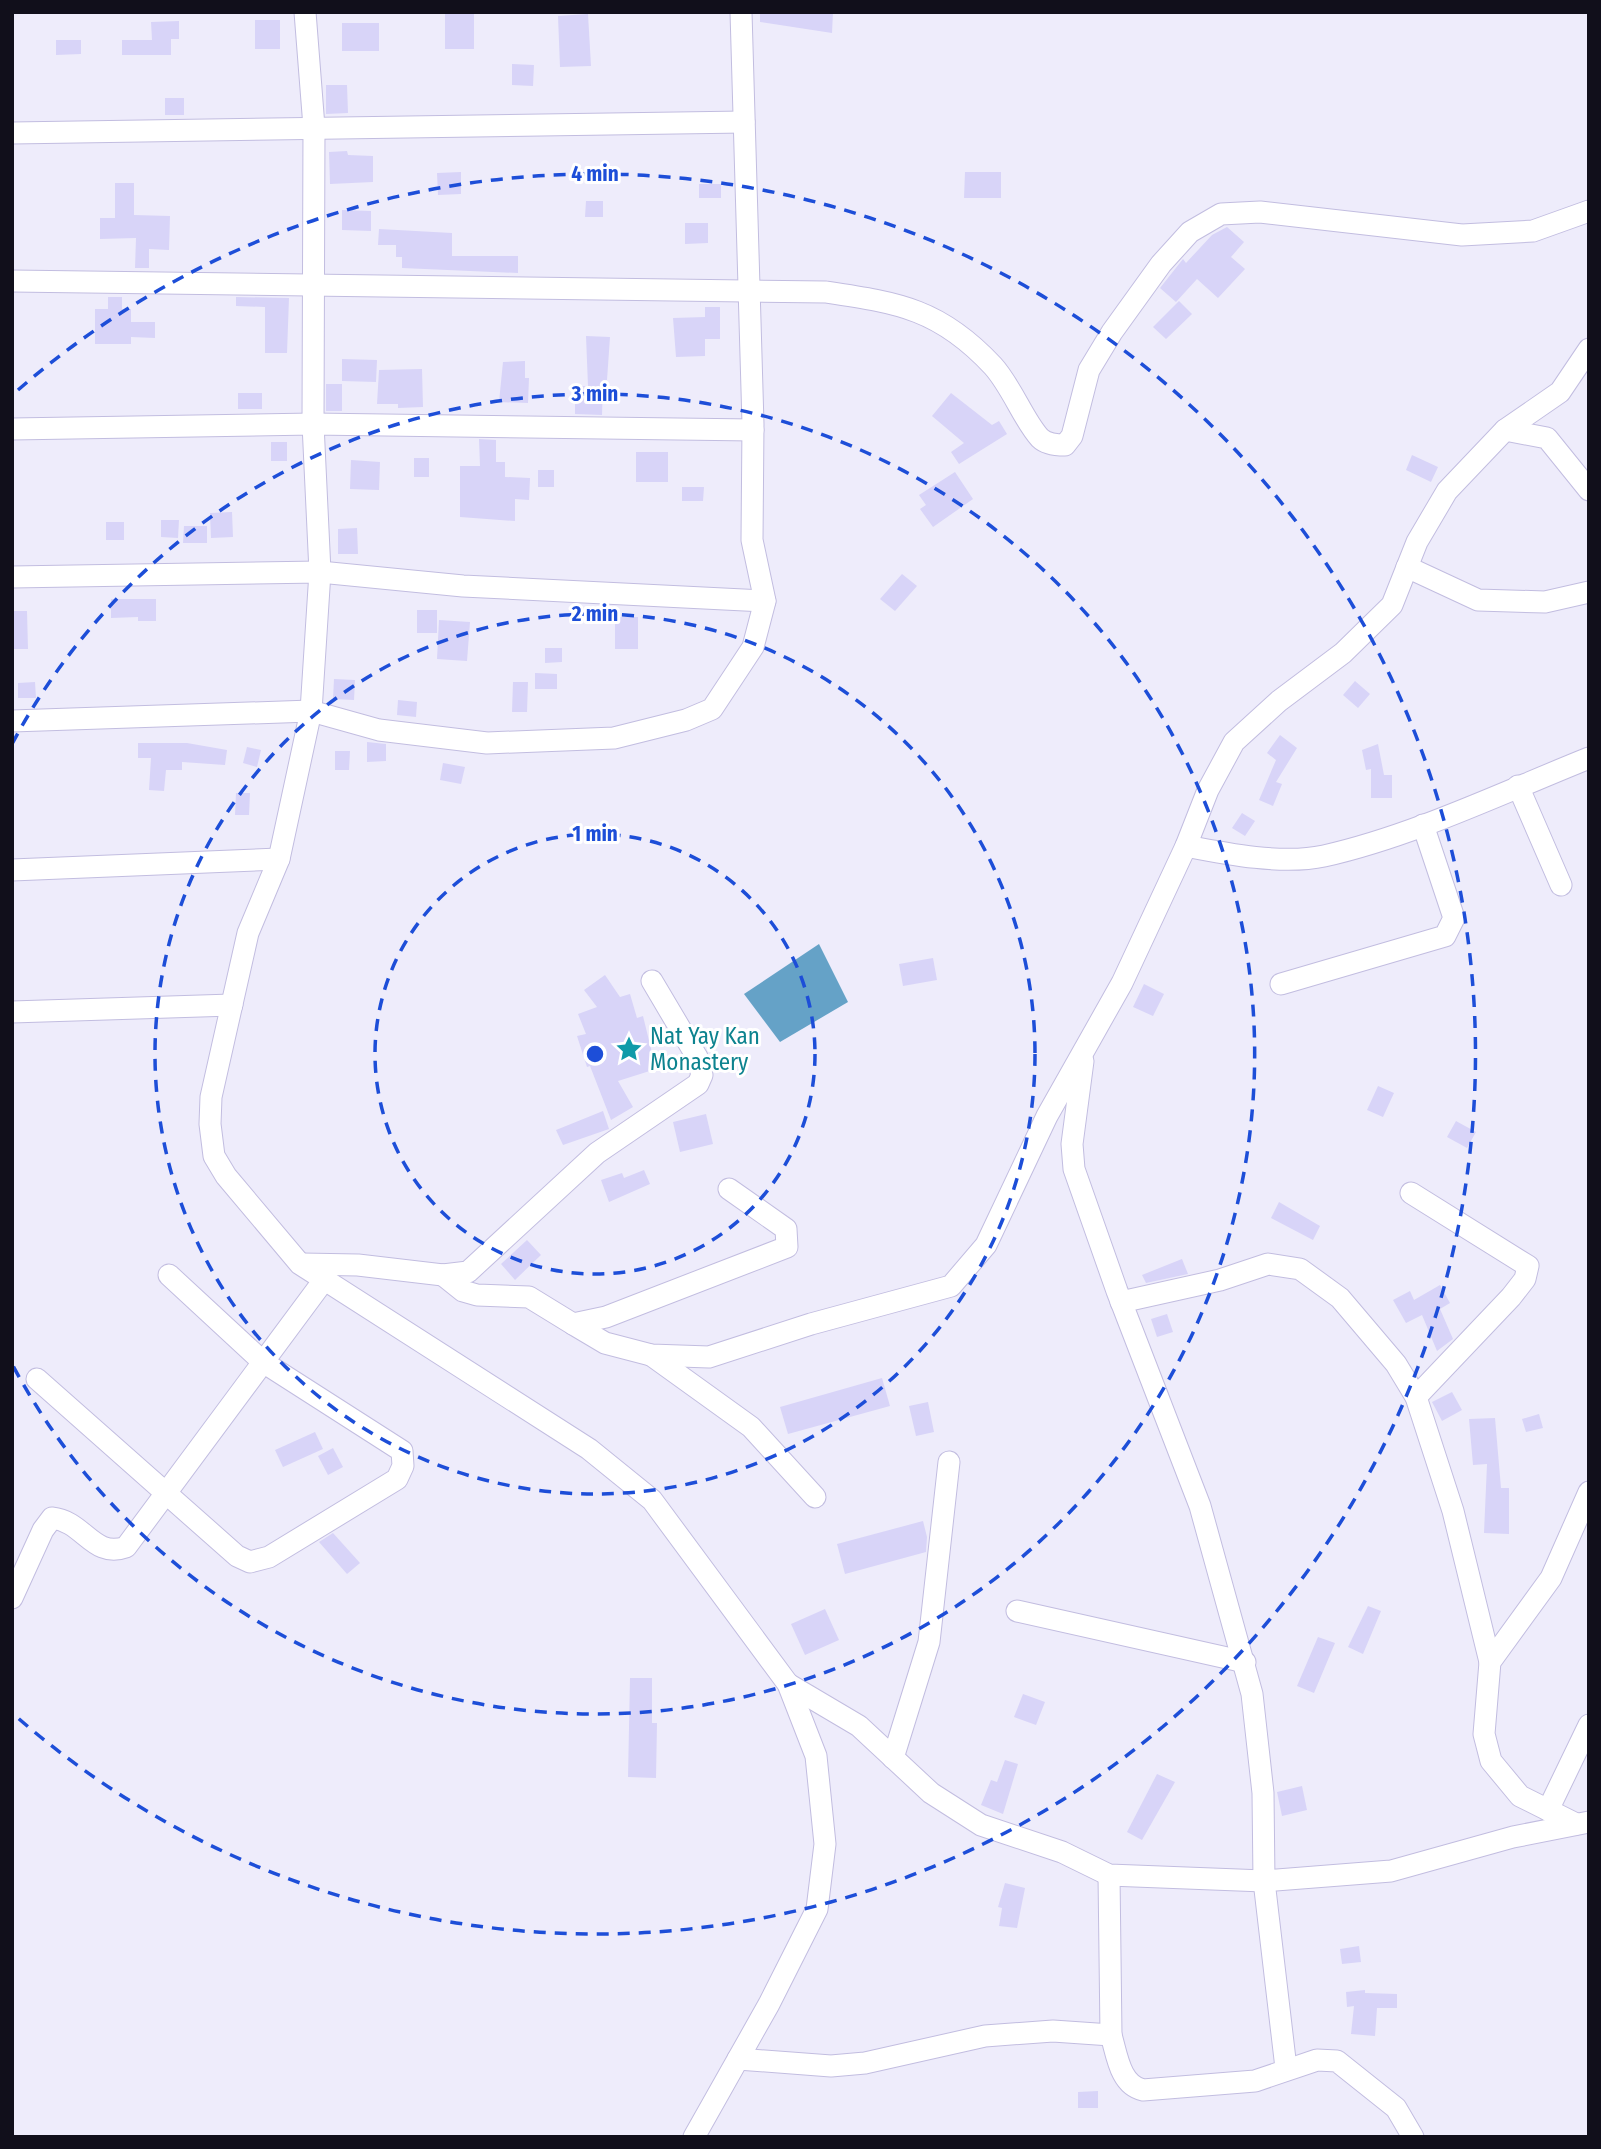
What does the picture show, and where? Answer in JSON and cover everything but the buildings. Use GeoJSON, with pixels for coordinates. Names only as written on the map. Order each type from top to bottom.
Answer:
{"type":"FeatureCollection","features":[{"type":"Feature","properties":{"kind":"street"},"geometry":{"type":"LineString","coordinates":[[305,12],[314,127],[313,424],[320,572],[311,711],[279,859],[248,933],[211,1097],[214,1156],[257,1216],[300,1264],[589,1450],[652,1500],[788,1684],[816,1756],[825,1844],[817,1909],[694,2137]]}},
{"type":"Feature","properties":{"kind":"street"},"geometry":{"type":"LineString","coordinates":[[12,721],[311,711],[379,730],[487,743],[614,738],[686,720],[712,709],[753,647],[765,601],[752,540],[753,430],[741,12]]}},
{"type":"Feature","properties":{"kind":"street"},"geometry":{"type":"LineString","coordinates":[[12,133],[744,122]]}},
{"type":"Feature","properties":{"kind":"street"},"geometry":{"type":"LineString","coordinates":[[12,281],[826,292],[889,301],[930,314],[948,326],[993,366],[1018,399],[1040,438],[1046,442],[1065,445],[1072,436],[1089,370],[1112,331],[1161,264],[1190,232],[1221,214],[1259,212],[1462,235],[1534,231],[1589,211]]}},
{"type":"Feature","properties":{"kind":"street"},"geometry":{"type":"LineString","coordinates":[[443,1275],[463,1291],[477,1295],[529,1297],[605,1343],[651,1355],[709,1357],[811,1324],[951,1286],[986,1245],[1042,1127],[1122,983],[1186,846],[1208,790],[1234,742],[1279,701],[1343,653],[1392,605],[1417,542],[1447,491],[1505,430],[1560,392],[1589,349]]}},
{"type":"Feature","properties":{"kind":"street"},"geometry":{"type":"LineString","coordinates":[[12,429],[313,424],[753,430]]}},
{"type":"Feature","properties":{"kind":"street"},"geometry":{"type":"LineString","coordinates":[[1505,430],[1547,438],[1589,490]]}},
{"type":"Feature","properties":{"kind":"street"},"geometry":{"type":"LineString","coordinates":[[1407,567],[1478,600],[1545,602],[1589,592]]}},
{"type":"Feature","properties":{"kind":"street"},"geometry":{"type":"LineString","coordinates":[[12,577],[320,572],[463,586],[765,601]]}},
{"type":"Feature","properties":{"kind":"street"},"geometry":{"type":"LineString","coordinates":[[1186,846],[1243,858],[1322,856],[1423,825],[1589,758]]}},
{"type":"Feature","properties":{"kind":"street"},"geometry":{"type":"LineString","coordinates":[[1518,786],[1561,885]]}},
{"type":"Feature","properties":{"kind":"street"},"geometry":{"type":"LineString","coordinates":[[1281,984],[1446,936],[1454,918],[1423,825]]}},
{"type":"Feature","properties":{"kind":"street"},"geometry":{"type":"LineString","coordinates":[[12,870],[279,859]]}},
{"type":"Feature","properties":{"kind":"street"},"geometry":{"type":"LineString","coordinates":[[300,1264],[358,1265],[443,1275],[468,1272],[597,1153],[698,1084],[702,1075],[697,1057],[652,981]]}},
{"type":"Feature","properties":{"kind":"street"},"geometry":{"type":"LineString","coordinates":[[12,1012],[232,1005]]}},
{"type":"Feature","properties":{"kind":"street"},"geometry":{"type":"LineString","coordinates":[[1084,1052],[1072,1144],[1074,1169],[1121,1302],[1200,1506],[1252,1694],[1263,1793],[1264,1881],[1286,2068]]}},
{"type":"Feature","properties":{"kind":"street"},"geometry":{"type":"LineString","coordinates":[[573,1324],[607,1317],[787,1247],[786,1229],[729,1189]]}},
{"type":"Feature","properties":{"kind":"street"},"geometry":{"type":"LineString","coordinates":[[1411,1193],[1528,1266],[1525,1279],[1511,1297],[1416,1397]]}},
{"type":"Feature","properties":{"kind":"street"},"geometry":{"type":"LineString","coordinates":[[1121,1302],[1220,1280],[1268,1264],[1300,1269],[1340,1298],[1396,1364],[1416,1397],[1453,1511],[1490,1662],[1484,1734],[1492,1761],[1520,1796],[1582,1823]]}},
{"type":"Feature","properties":{"kind":"street"},"geometry":{"type":"LineString","coordinates":[[37,1379],[237,1556],[250,1562],[269,1557],[397,1479],[403,1466],[402,1451],[263,1362],[169,1275]]}},
{"type":"Feature","properties":{"kind":"street"},"geometry":{"type":"LineString","coordinates":[[12,1598],[43,1530],[52,1518],[67,1520],[104,1550],[115,1551],[126,1547],[324,1280]]}},
{"type":"Feature","properties":{"kind":"street"},"geometry":{"type":"LineString","coordinates":[[651,1355],[751,1427],[815,1497]]}},
{"type":"Feature","properties":{"kind":"street"},"geometry":{"type":"LineString","coordinates":[[893,1758],[929,1642],[949,1462]]}},
{"type":"Feature","properties":{"kind":"street"},"geometry":{"type":"LineString","coordinates":[[1490,1662],[1551,1578],[1589,1492]]}},
{"type":"Feature","properties":{"kind":"street"},"geometry":{"type":"LineString","coordinates":[[1017,1611],[1245,1662]]}},
{"type":"Feature","properties":{"kind":"street"},"geometry":{"type":"LineString","coordinates":[[788,1684],[859,1726],[931,1793],[981,1825],[1062,1852],[1109,1875],[1264,1881],[1391,1871],[1513,1837],[1582,1823]]}},
{"type":"Feature","properties":{"kind":"street"},"geometry":{"type":"LineString","coordinates":[[1548,1810],[1589,1725]]}},
{"type":"Feature","properties":{"kind":"street"},"geometry":{"type":"LineString","coordinates":[[1109,1875],[1111,2035],[1124,2078],[1133,2088],[1143,2091],[1255,2081],[1286,2068],[1317,2060],[1337,2061],[1395,2108],[1413,2137]]}},
{"type":"Feature","properties":{"kind":"street"},"geometry":{"type":"LineString","coordinates":[[738,2059],[831,2066],[865,2063],[985,2036],[1053,2031],[1111,2035]]}},
{"type":"Feature","properties":{"kind":"water"},"geometry":{"type":"Polygon","coordinates":[[[819,944],[848,1002],[780,1042],[744,994],[819,944]]]}},
{"type":"Feature","properties":{"kind":"place","name":"Nat Yay Kan Monastery"},"geometry":{"type":"Point","coordinates":[629,1049]}}]}
